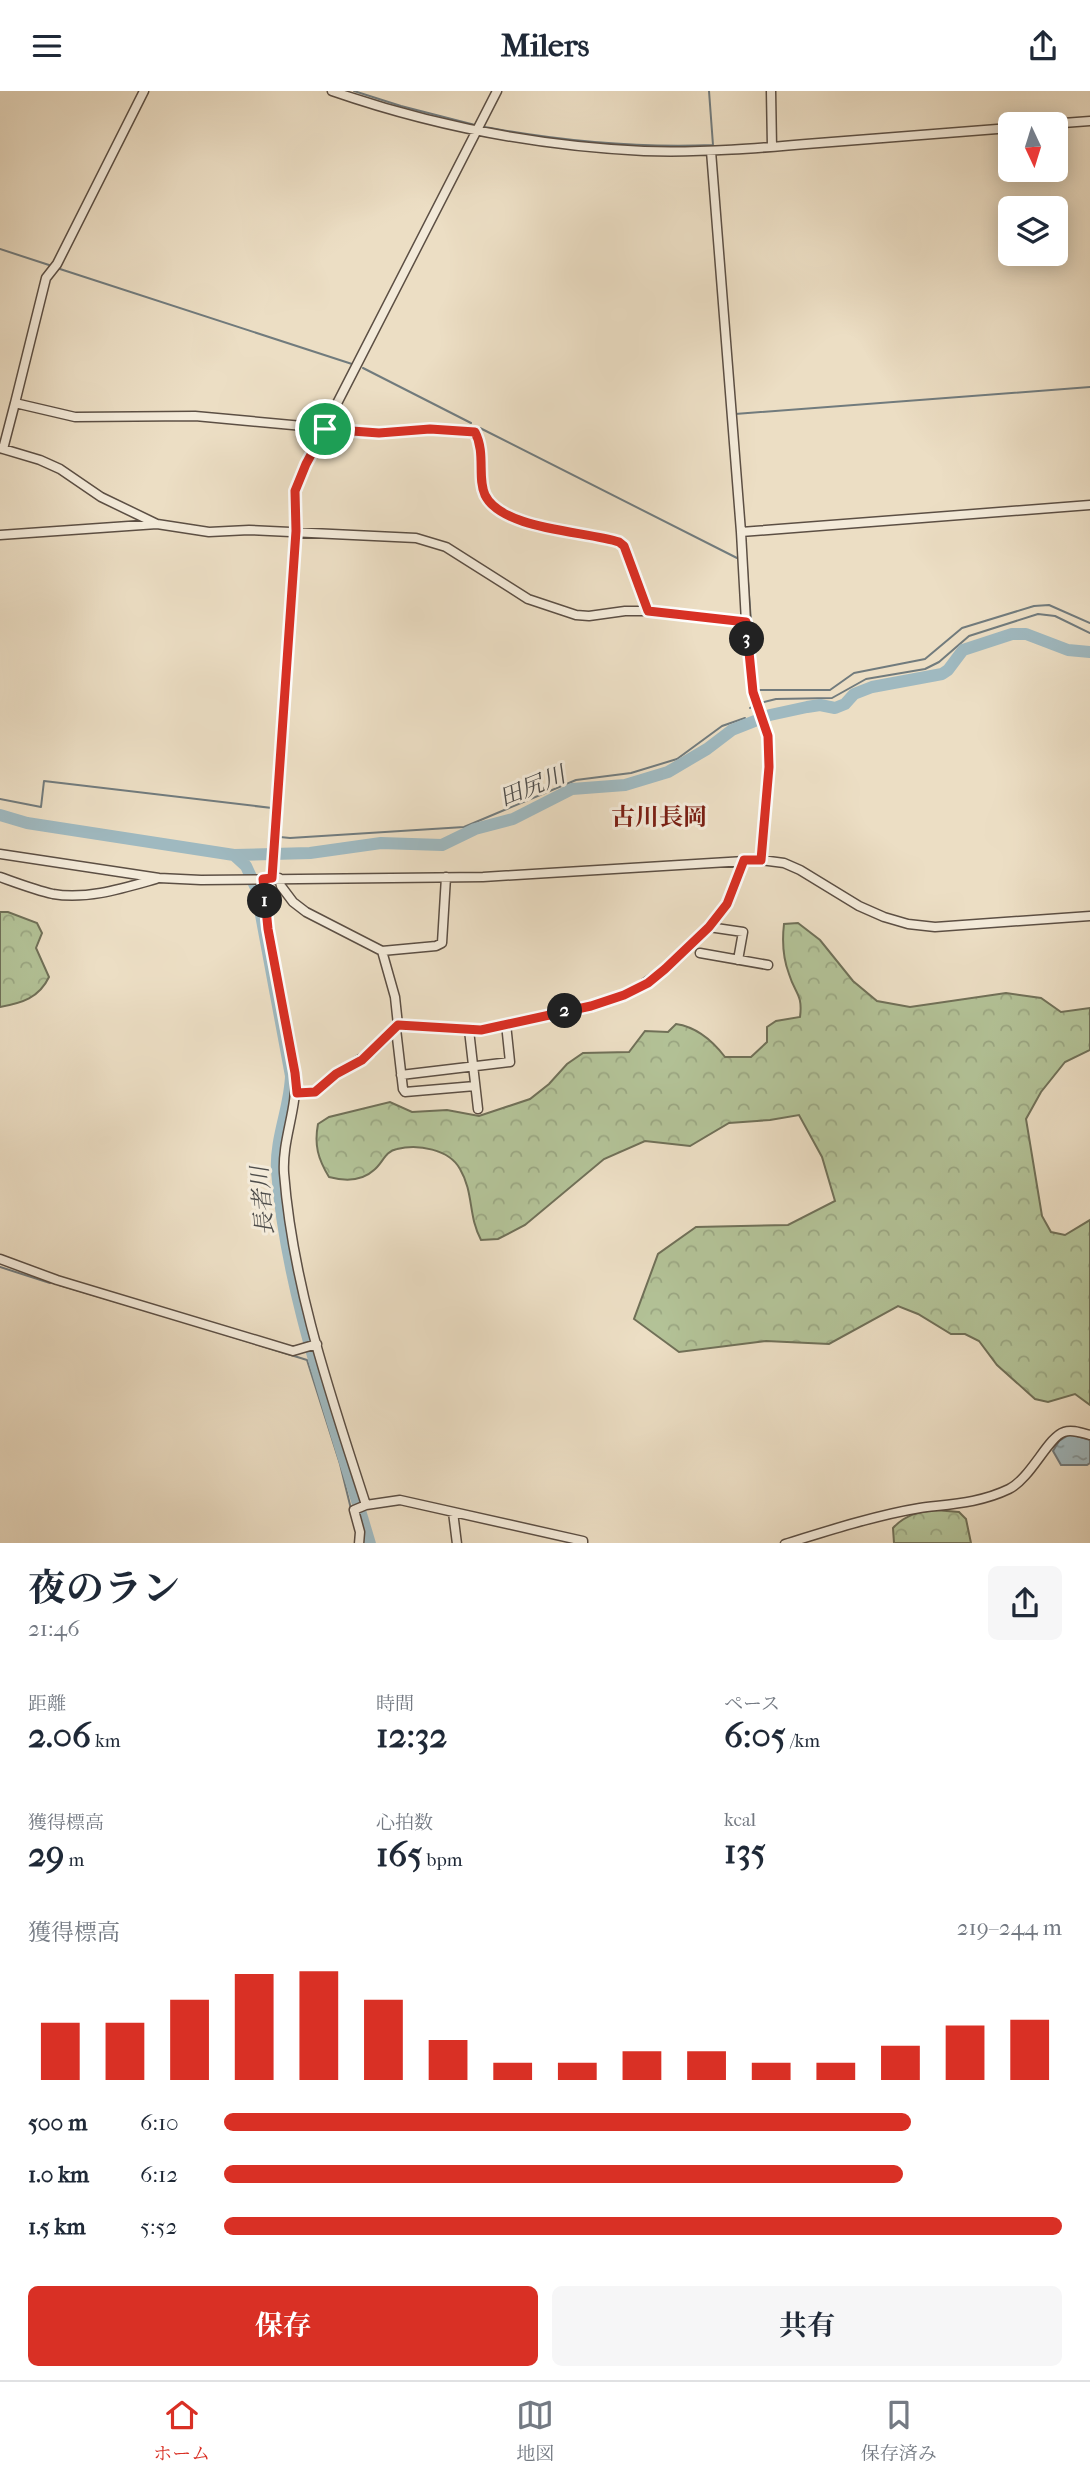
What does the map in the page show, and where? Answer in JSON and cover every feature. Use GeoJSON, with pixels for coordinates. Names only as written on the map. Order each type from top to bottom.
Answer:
{"type":"FeatureCollection","features":[{"type":"Feature","properties":{"kind":"street"},"geometry":{"type":"LineString","coordinates":[[144,91],[57,264],[43,285],[2,448],[60,469],[101,497],[157,524]]}},
{"type":"Feature","properties":{"kind":"street"},"geometry":{"type":"LineString","coordinates":[[332,91],[428,120],[476,131],[549,144],[646,151],[711,151],[998,129]]}},
{"type":"Feature","properties":{"kind":"street"},"geometry":{"type":"LineString","coordinates":[[362,1506],[313,1345],[295,1260],[284,1171],[285,1151],[297,1093],[268,929],[268,879],[272,862],[296,531],[295,491],[306,464],[497,91]]}},
{"type":"Feature","properties":{"kind":"street"},"geometry":{"type":"LineString","coordinates":[[771,91],[772,147]]}},
{"type":"Feature","properties":{"kind":"street"},"geometry":{"type":"LineString","coordinates":[[1068,123],[1090,121]]}},
{"type":"Feature","properties":{"kind":"street"},"geometry":{"type":"LineString","coordinates":[[711,151],[746,622],[753,692],[768,736],[769,767],[761,860]]}},
{"type":"Feature","properties":{"kind":"street"},"geometry":{"type":"LineString","coordinates":[[15,403],[75,417],[195,416],[379,433],[430,429],[475,432],[483,465],[482,486],[491,504],[522,521],[619,542],[624,546],[648,611]]}},
{"type":"Feature","properties":{"kind":"street"},"geometry":{"type":"LineString","coordinates":[[741,532],[1090,505]]}},
{"type":"Feature","properties":{"kind":"street"},"geometry":{"type":"LineString","coordinates":[[0,535],[157,524],[209,532],[296,531],[416,538],[439,544],[537,602],[576,615],[648,611],[746,622]]}},
{"type":"Feature","properties":{"kind":"street"},"geometry":{"type":"LineString","coordinates":[[0,854],[159,878],[248,880],[519,876],[761,860],[784,863],[859,906],[908,924],[935,927],[1090,916]]}},
{"type":"Feature","properties":{"kind":"street"},"geometry":{"type":"LineString","coordinates":[[297,1093],[315,1092],[336,1074],[362,1060],[397,1027],[469,1030],[606,1002],[636,989],[673,963],[709,927],[727,904],[744,860]]}},
{"type":"Feature","properties":{"kind":"street"},"geometry":{"type":"LineString","coordinates":[[0,877],[35,889],[71,895],[108,891],[159,878]]}},
{"type":"Feature","properties":{"kind":"street"},"geometry":{"type":"LineString","coordinates":[[268,879],[281,886],[293,902],[306,912],[382,951],[436,946],[442,943],[446,877]]}},
{"type":"Feature","properties":{"kind":"street"},"geometry":{"type":"LineString","coordinates":[[709,927],[743,932],[738,960]]}},
{"type":"Feature","properties":{"kind":"street"},"geometry":{"type":"LineString","coordinates":[[382,951],[395,997],[402,1089],[409,1093],[475,1086]]}},
{"type":"Feature","properties":{"kind":"street"},"geometry":{"type":"LineString","coordinates":[[701,953],[768,965]]}},
{"type":"Feature","properties":{"kind":"street"},"geometry":{"type":"LineString","coordinates":[[401,1075],[510,1062],[506,1024]]}},
{"type":"Feature","properties":{"kind":"street"},"geometry":{"type":"LineString","coordinates":[[469,1030],[478,1109]]}},
{"type":"Feature","properties":{"kind":"street"},"geometry":{"type":"LineString","coordinates":[[0,1259],[57,1280],[293,1350],[313,1345]]}},
{"type":"Feature","properties":{"kind":"street"},"geometry":{"type":"LineString","coordinates":[[785,1543],[919,1509],[955,1505],[989,1497],[1012,1488],[1021,1480],[1032,1470],[1058,1435],[1071,1430],[1090,1435]]}},
{"type":"Feature","properties":{"kind":"street"},"geometry":{"type":"LineString","coordinates":[[359,1543],[360,1532],[354,1510],[395,1499],[583,1543]]}},
{"type":"Feature","properties":{"kind":"street"},"geometry":{"type":"LineString","coordinates":[[453,1512],[457,1543]]}},
{"type":"Feature","properties":{"kind":"green space"},"geometry":{"type":"Polygon","coordinates":[[[0,912],[8,912],[37,923],[42,933],[36,948],[49,977],[35,995],[16,1004],[0,1007],[0,912]]]}},
{"type":"Feature","properties":{"kind":"green space"},"geometry":{"type":"Polygon","coordinates":[[[798,923],[820,940],[853,981],[877,1001],[910,1007],[1006,993],[1041,998],[1061,1012],[1090,1008],[1090,1050],[1065,1062],[1041,1092],[1026,1119],[1042,1216],[1051,1232],[1065,1235],[1090,1220],[1090,1405],[1075,1394],[1048,1402],[1035,1399],[997,1365],[979,1341],[965,1334],[951,1334],[918,1314],[898,1306],[829,1344],[766,1341],[679,1352],[634,1319],[658,1254],[696,1227],[788,1225],[835,1201],[822,1157],[799,1115],[729,1123],[690,1146],[645,1141],[604,1159],[525,1225],[498,1239],[481,1240],[460,1169],[455,1162],[441,1153],[414,1147],[393,1150],[369,1174],[352,1179],[329,1177],[325,1170],[316,1139],[318,1124],[329,1117],[390,1102],[412,1112],[447,1110],[479,1116],[530,1099],[549,1084],[567,1064],[583,1053],[629,1052],[645,1031],[668,1032],[676,1024],[703,1035],[725,1057],[751,1057],[767,1042],[767,1027],[776,1021],[800,1017],[799,999],[787,968],[783,943],[784,924],[798,923]]]}},
{"type":"Feature","properties":{"kind":"green space"},"geometry":{"type":"Polygon","coordinates":[[[935,1510],[959,1512],[966,1519],[971,1543],[894,1543],[893,1528],[902,1520],[935,1510]]]}},
{"type":"Feature","properties":{"kind":"water"},"geometry":{"type":"Polygon","coordinates":[[[1070,1434],[1090,1440],[1090,1463],[1087,1465],[1061,1465],[1053,1451],[1059,1441],[1070,1434]]]}},
{"type":"Feature","properties":{"kind":"waterway"},"geometry":{"type":"LineString","coordinates":[[354,91],[475,125]]}},
{"type":"Feature","properties":{"kind":"waterway"},"geometry":{"type":"LineString","coordinates":[[485,127],[598,142],[713,145],[709,91]]}},
{"type":"Feature","properties":{"kind":"waterway"},"geometry":{"type":"LineString","coordinates":[[0,249],[49,265]]}},
{"type":"Feature","properties":{"kind":"waterway"},"geometry":{"type":"LineString","coordinates":[[60,269],[352,364]]}},
{"type":"Feature","properties":{"kind":"waterway"},"geometry":{"type":"LineString","coordinates":[[363,368],[471,423]]}},
{"type":"Feature","properties":{"kind":"waterway"},"geometry":{"type":"LineString","coordinates":[[735,414],[1090,387]]}},
{"type":"Feature","properties":{"kind":"waterway"},"geometry":{"type":"LineString","coordinates":[[480,428],[737,558]]}},
{"type":"Feature","properties":{"kind":"waterway"},"geometry":{"type":"LineString","coordinates":[[747,568],[755,674]]}},
{"type":"Feature","properties":{"kind":"waterway"},"geometry":{"type":"LineString","coordinates":[[756,690],[830,690],[854,673],[925,659],[962,628],[1034,606],[1049,605],[1090,623]]}},
{"type":"Feature","properties":{"kind":"waterway"},"geometry":{"type":"LineString","coordinates":[[760,703],[776,699],[832,698],[866,679],[925,669],[939,662],[969,636],[1038,614],[1055,616],[1090,633]]}},
{"type":"Feature","properties":{"kind":"waterway","name":"田尻川"},"geometry":{"type":"LineString","coordinates":[[0,815],[27,823],[234,855],[310,853],[381,843],[442,845],[475,829],[513,819],[572,789],[625,785],[668,772],[707,749],[732,730],[770,715],[820,705],[835,708],[845,704],[854,694],[872,687],[942,674],[963,650],[1012,634],[1026,634],[1068,650],[1090,652]]}},
{"type":"Feature","properties":{"kind":"waterway"},"geometry":{"type":"LineString","coordinates":[[281,809],[280,837],[290,838],[464,827],[576,780],[631,773],[677,759],[722,726],[745,718]]}},
{"type":"Feature","properties":{"kind":"waterway"},"geometry":{"type":"LineString","coordinates":[[0,799],[41,807],[44,781],[272,808]]}},
{"type":"Feature","properties":{"kind":"waterway","name":"長者川"},"geometry":{"type":"LineString","coordinates":[[234,855],[246,866],[256,888],[291,1076],[277,1159],[282,1218],[290,1265],[314,1359],[370,1543]]}},
{"type":"Feature","properties":{"kind":"waterway"},"geometry":{"type":"LineString","coordinates":[[0,1267],[50,1283]]}},
{"type":"Feature","properties":{"kind":"waterway"},"geometry":{"type":"LineString","coordinates":[[59,1285],[181,1321]]}},
{"type":"Feature","properties":{"kind":"waterway"},"geometry":{"type":"LineString","coordinates":[[223,1334],[307,1360],[340,1464],[351,1509]]}},
{"type":"Feature","properties":{"kind":"district","name":"古川長岡"},"geometry":{"type":"Point","coordinates":[659,817]}},
{"type":"Feature","properties":{"kind":"route"},"geometry":{"type":"LineString","coordinates":[[325,429],[379,433],[430,429],[475,432],[483,465],[482,486],[491,504],[522,521],[619,542],[624,546],[648,611],[746,622],[753,692],[768,736],[769,767],[761,860],[744,860],[727,904],[687,951],[648,983],[606,1002],[481,1030],[398,1025],[372,1052],[336,1074],[315,1092],[297,1093],[268,929],[263,879],[272,878],[296,531],[295,491],[325,429]]}}]}
